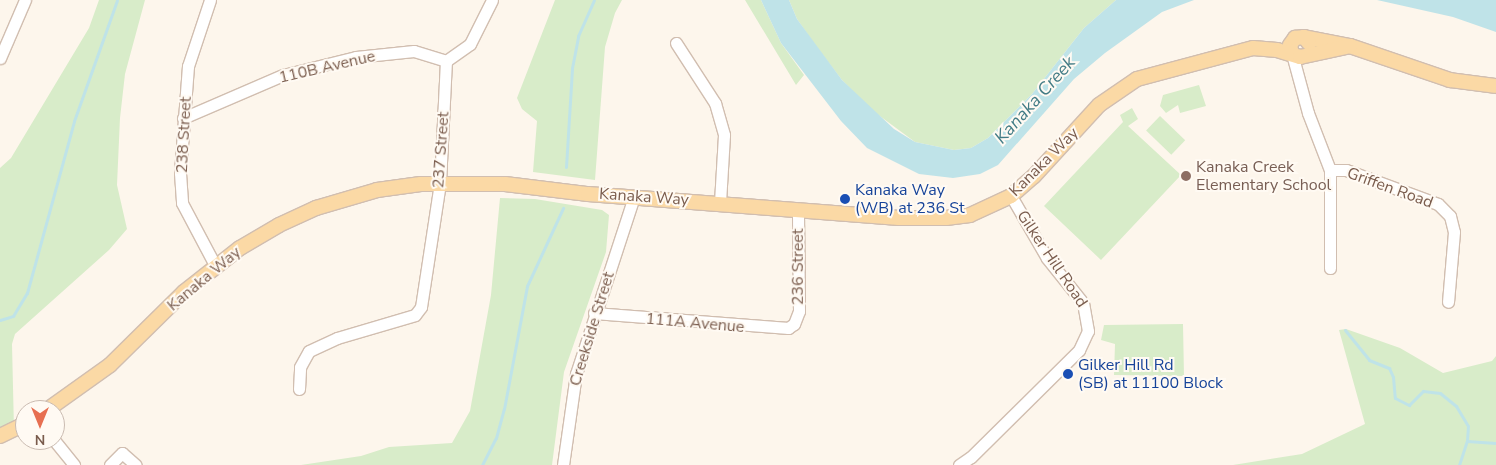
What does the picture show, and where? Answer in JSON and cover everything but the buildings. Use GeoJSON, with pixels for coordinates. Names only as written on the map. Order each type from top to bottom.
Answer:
{"type":"FeatureCollection","features":[{"type":"Feature","properties":{"kind":"main road","name":"Kanaka Way"},"geometry":{"type":"LineString","coordinates":[[61,400],[110,365],[215,265],[259,236],[316,208],[377,190],[440,183],[539,186],[634,197],[720,202],[798,210],[946,218],[984,210],[1010,196],[1117,90],[1157,72],[1257,48],[1267,42],[1300,38],[1350,46],[1450,80],[1496,86]]}},
{"type":"Feature","properties":{"kind":"main road"},"geometry":{"type":"LineString","coordinates":[[1307,55],[1310,44],[1300,38],[1290,45],[1292,54],[1300,58],[1350,46]]}},
{"type":"Feature","properties":{"kind":"main road","name":"Kanaka Way"},"geometry":{"type":"LineString","coordinates":[[1257,48],[1292,54]]}},
{"type":"Feature","properties":{"kind":"main road"},"geometry":{"type":"LineString","coordinates":[[0,436],[15,429]]}},
{"type":"Feature","properties":{"kind":"street"},"geometry":{"type":"LineString","coordinates":[[0,58],[25,0]]}},
{"type":"Feature","properties":{"kind":"street","name":"238 Street"},"geometry":{"type":"LineString","coordinates":[[210,0],[188,66],[183,118],[182,203],[194,232],[215,265]]}},
{"type":"Feature","properties":{"kind":"street"},"geometry":{"type":"LineString","coordinates":[[446,61],[470,44],[492,0]]}},
{"type":"Feature","properties":{"kind":"street"},"geometry":{"type":"LineString","coordinates":[[676,43],[715,103],[724,135],[720,202]]}},
{"type":"Feature","properties":{"kind":"street","name":"110B Avenue"},"geometry":{"type":"LineString","coordinates":[[183,118],[283,75],[356,57],[414,51],[446,61]]}},
{"type":"Feature","properties":{"kind":"street"},"geometry":{"type":"LineString","coordinates":[[1292,54],[1330,170],[1330,268]]}},
{"type":"Feature","properties":{"kind":"street"},"geometry":{"type":"LineString","coordinates":[[1302,84],[1307,55]]}},
{"type":"Feature","properties":{"kind":"street","name":"237 Street"},"geometry":{"type":"LineString","coordinates":[[299,390],[300,367],[309,351],[337,338],[415,315],[425,294],[440,183],[446,61]]}},
{"type":"Feature","properties":{"kind":"street","name":"Griffen Road"},"geometry":{"type":"LineString","coordinates":[[1330,170],[1346,170],[1438,204],[1450,216],[1454,232],[1448,302]]}},
{"type":"Feature","properties":{"kind":"street","name":"Gilker Hill Road"},"geometry":{"type":"LineString","coordinates":[[959,465],[971,457],[1079,350],[1088,331],[1088,318],[1083,303],[1047,258],[1010,196]]}},
{"type":"Feature","properties":{"kind":"street","name":"Creekside Street"},"geometry":{"type":"LineString","coordinates":[[563,465],[576,374],[594,313],[634,197]]}},
{"type":"Feature","properties":{"kind":"street","name":"236 Street"},"geometry":{"type":"LineString","coordinates":[[794,324],[799,310],[798,210]]}},
{"type":"Feature","properties":{"kind":"street","name":"111A Avenue"},"geometry":{"type":"LineString","coordinates":[[594,313],[780,330],[794,324]]}},
{"type":"Feature","properties":{"kind":"street"},"geometry":{"type":"LineString","coordinates":[[62,450],[74,465]]}},
{"type":"Feature","properties":{"kind":"street"},"geometry":{"type":"LineString","coordinates":[[110,465],[122,453],[136,465]]}},
{"type":"Feature","properties":{"kind":"green space"},"geometry":{"type":"Polygon","coordinates":[[[99,0],[145,0],[125,74],[120,118],[117,185],[127,229],[109,250],[15,334],[12,344],[14,430],[0,436],[0,168],[11,158],[89,28],[99,0]]]}},
{"type":"Feature","properties":{"kind":"green space"},"geometry":{"type":"Polygon","coordinates":[[[555,0],[622,0],[615,13],[605,47],[595,180],[533,172],[537,121],[522,109],[517,98],[555,0]]]}},
{"type":"Feature","properties":{"kind":"green space"},"geometry":{"type":"Polygon","coordinates":[[[745,0],[761,0],[781,43],[804,75],[796,85],[745,0]]]}},
{"type":"Feature","properties":{"kind":"green space"},"geometry":{"type":"Polygon","coordinates":[[[789,0],[1116,0],[1084,28],[1032,94],[988,138],[971,148],[954,150],[915,142],[869,108],[842,80],[816,46],[797,19],[789,0]]]}},
{"type":"Feature","properties":{"kind":"green space"},"geometry":{"type":"Polygon","coordinates":[[[1199,85],[1206,106],[1180,113],[1178,105],[1166,113],[1160,106],[1163,95],[1199,85]]]}},
{"type":"Feature","properties":{"kind":"green space"},"geometry":{"type":"Polygon","coordinates":[[[1132,108],[1138,119],[1128,126],[1181,175],[1101,260],[1044,206],[1123,122],[1120,115],[1132,108]]]}},
{"type":"Feature","properties":{"kind":"green space"},"geometry":{"type":"Polygon","coordinates":[[[1160,116],[1185,140],[1171,155],[1146,130],[1160,116]]]}},
{"type":"Feature","properties":{"kind":"green space"},"geometry":{"type":"Polygon","coordinates":[[[500,198],[535,199],[602,210],[609,215],[606,252],[564,372],[552,465],[301,465],[361,456],[389,447],[452,443],[470,411],[491,295],[500,198]]]}},
{"type":"Feature","properties":{"kind":"green space"},"geometry":{"type":"Polygon","coordinates":[[[1183,324],[1184,376],[1114,375],[1115,344],[1101,340],[1104,325],[1183,324]]]}},
{"type":"Feature","properties":{"kind":"green space"},"geometry":{"type":"Polygon","coordinates":[[[1346,329],[1400,348],[1443,373],[1492,361],[1496,356],[1496,465],[1233,465],[1302,454],[1365,424],[1339,330],[1346,329]]]}},
{"type":"Feature","properties":{"kind":"water","name":"Kanaka Creek"},"geometry":{"type":"Polygon","coordinates":[[[761,0],[789,0],[797,19],[842,80],[894,129],[915,142],[954,150],[971,148],[988,138],[1032,94],[1084,28],[1116,0],[1194,0],[1162,12],[1105,53],[1074,79],[998,165],[980,174],[953,178],[919,174],[867,148],[841,121],[781,43],[761,0]]]}},
{"type":"Feature","properties":{"kind":"water"},"geometry":{"type":"Polygon","coordinates":[[[1377,0],[1496,0],[1496,32],[1453,17],[1377,0]]]}},
{"type":"Feature","properties":{"kind":"waterway"},"geometry":{"type":"LineString","coordinates":[[0,320],[13,316],[27,293],[74,121],[117,0]]}},
{"type":"Feature","properties":{"kind":"waterway"},"geometry":{"type":"LineString","coordinates":[[566,167],[572,68],[578,36],[594,0]]}},
{"type":"Feature","properties":{"kind":"waterway"},"geometry":{"type":"LineString","coordinates":[[482,465],[496,438],[504,409],[527,286],[563,208]]}},
{"type":"Feature","properties":{"kind":"waterway"},"geometry":{"type":"LineString","coordinates":[[1345,330],[1369,360],[1389,368],[1393,377],[1395,398],[1409,405],[1423,391],[1440,393],[1456,406],[1468,426],[1467,441]]}},
{"type":"Feature","properties":{"kind":"waterway"},"geometry":{"type":"LineString","coordinates":[[1459,465],[1467,441],[1496,443]]}},
{"type":"Feature","properties":{"kind":"place","name":"Kanaka Creek Elementary School"},"geometry":{"type":"Point","coordinates":[1186,176]}},
{"type":"Feature","properties":{"kind":"place","name":"Kanaka Way (WB) at 236 St"},"geometry":{"type":"Point","coordinates":[845,199]}},
{"type":"Feature","properties":{"kind":"place","name":"Gilker Hill Rd (SB) at 11100 Block"},"geometry":{"type":"Point","coordinates":[1068,374]}}]}
